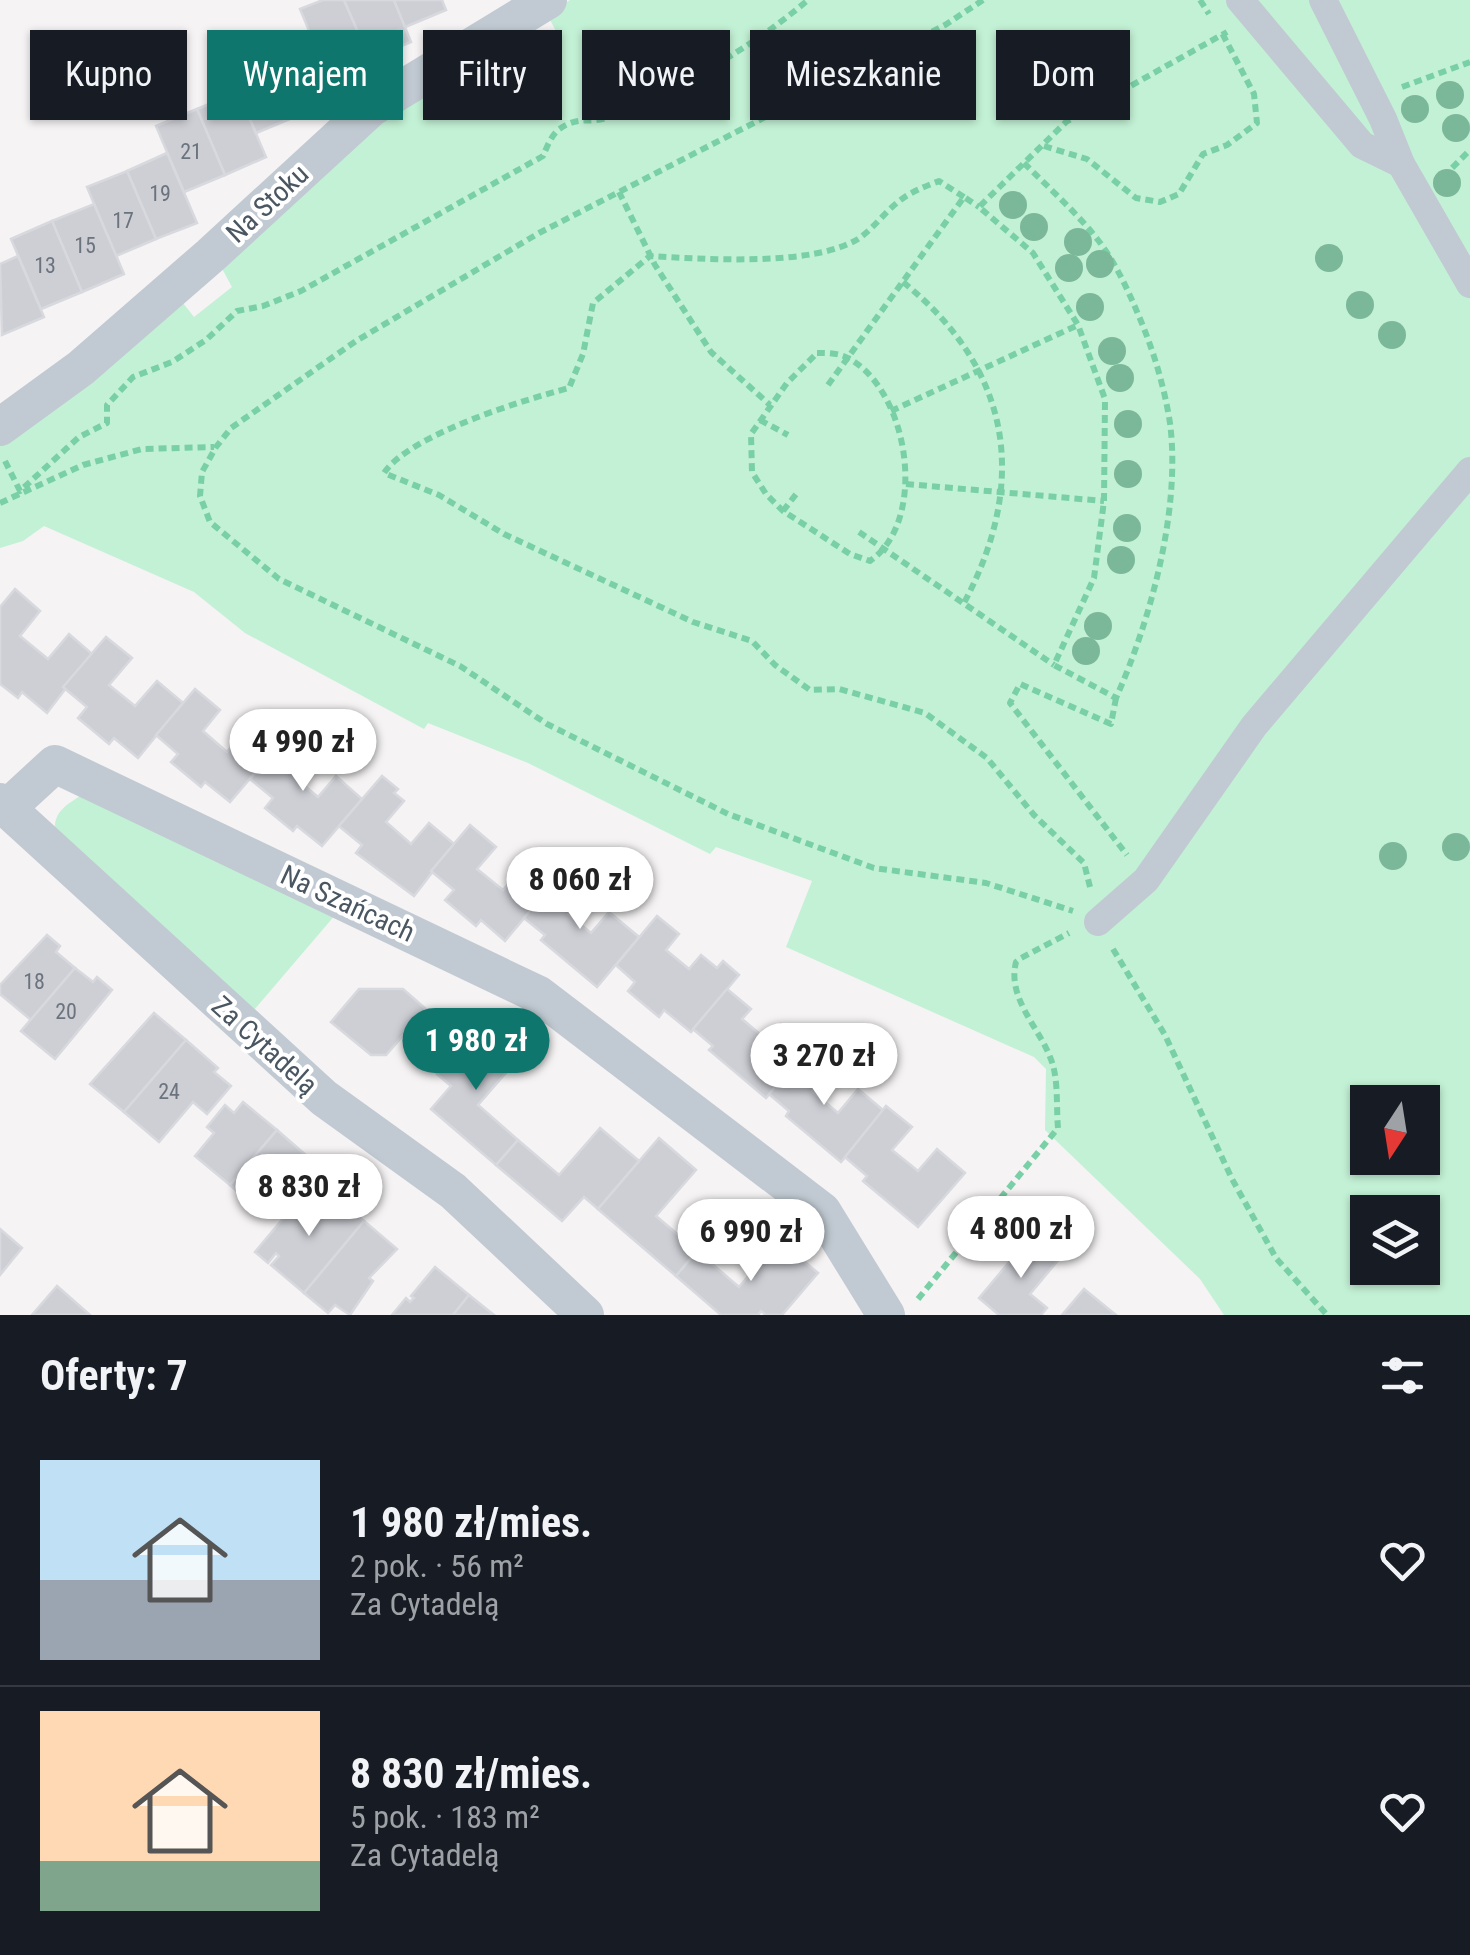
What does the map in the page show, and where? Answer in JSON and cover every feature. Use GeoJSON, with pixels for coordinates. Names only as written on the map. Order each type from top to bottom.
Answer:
{"type":"FeatureCollection","features":[{"type":"Feature","properties":{"kind":"street","name":"Na Stoku"},"geometry":{"type":"LineString","coordinates":[[0,428],[125,330],[370,108],[548,0]]}},
{"type":"Feature","properties":{"kind":"street"},"geometry":{"type":"LineString","coordinates":[[1240,0],[1362,145],[1401,164]]}},
{"type":"Feature","properties":{"kind":"street"},"geometry":{"type":"LineString","coordinates":[[1323,0],[1401,164],[1470,284]]}},
{"type":"Feature","properties":{"kind":"street"},"geometry":{"type":"LineString","coordinates":[[1086,926],[1146,880],[1254,726],[1470,470]]}},
{"type":"Feature","properties":{"kind":"street","name":"Na Szańcach"},"geometry":{"type":"LineString","coordinates":[[3,805],[55,764],[539,994],[822,1211],[901,1308]]}},
{"type":"Feature","properties":{"kind":"street","name":"Za Cytadelą"},"geometry":{"type":"LineString","coordinates":[[3,805],[324,1098],[453,1191],[584,1315]]}},
{"type":"Feature","properties":{"kind":"path"},"geometry":{"type":"LineString","coordinates":[[20,492],[78,437],[107,423],[107,405],[132,377],[172,362],[206,340],[237,310],[263,306],[301,291],[542,156],[554,132],[578,119],[603,120],[688,80],[770,32],[808,0]]}},
{"type":"Feature","properties":{"kind":"path"},"geometry":{"type":"LineString","coordinates":[[983,0],[945,25],[539,233],[356,341],[231,428],[202,472],[200,496],[210,522],[279,579],[460,666],[547,724],[728,814],[874,868],[986,884]]}},
{"type":"Feature","properties":{"kind":"path"},"geometry":{"type":"LineString","coordinates":[[1042,145],[1087,158],[1136,198],[1160,202],[1179,194],[1203,154],[1227,146],[1258,124],[1254,94],[1235,53],[1200,0]]}},
{"type":"Feature","properties":{"kind":"path"},"geometry":{"type":"LineString","coordinates":[[979,207],[1066,122],[1178,59]]}},
{"type":"Feature","properties":{"kind":"path"},"geometry":{"type":"LineString","coordinates":[[1372,98],[1470,62]]}},
{"type":"Feature","properties":{"kind":"path"},"geometry":{"type":"LineString","coordinates":[[1024,163],[1098,240],[1125,282],[1155,354],[1170,426],[1170,489],[1164,538],[1147,612],[1116,698],[1111,724],[1020,684],[1010,703],[1146,880]]}},
{"type":"Feature","properties":{"kind":"path"},"geometry":{"type":"LineString","coordinates":[[901,1308],[1058,1128],[1050,1056],[1020,999],[1013,972],[1016,962],[1086,926],[1084,863],[1034,815],[986,758],[925,713],[839,689],[810,690],[752,641],[693,622],[504,534],[439,495],[384,473],[395,457],[428,441],[526,399],[569,388],[583,354],[594,303],[650,256],[807,255],[858,238],[895,204],[939,180],[979,207],[1032,254],[1078,325],[1104,398],[1104,501],[1094,578],[1054,664]]}},
{"type":"Feature","properties":{"kind":"path"},"geometry":{"type":"LineString","coordinates":[[619,192],[650,256],[711,352],[770,405]]}},
{"type":"Feature","properties":{"kind":"path"},"geometry":{"type":"LineString","coordinates":[[828,385],[964,197]]}},
{"type":"Feature","properties":{"kind":"path"},"geometry":{"type":"LineString","coordinates":[[903,282],[954,331],[979,370],[996,418],[1002,493],[990,550],[964,603]]}},
{"type":"Feature","properties":{"kind":"path"},"geometry":{"type":"LineString","coordinates":[[892,411],[1078,325]]}},
{"type":"Feature","properties":{"kind":"path"},"geometry":{"type":"LineString","coordinates":[[817,352],[848,358],[873,383],[892,411],[904,454],[906,484],[900,515],[886,550],[870,560],[850,554],[783,510],[766,494],[752,472],[751,434],[770,405],[817,352]]}},
{"type":"Feature","properties":{"kind":"path"},"geometry":{"type":"LineString","coordinates":[[760,420],[788,436]]}},
{"type":"Feature","properties":{"kind":"path"},"geometry":{"type":"LineString","coordinates":[[0,504],[84,464],[142,449],[216,447]]}},
{"type":"Feature","properties":{"kind":"path"},"geometry":{"type":"LineString","coordinates":[[0,450],[20,492]]}},
{"type":"Feature","properties":{"kind":"path"},"geometry":{"type":"LineString","coordinates":[[906,484],[1104,501]]}},
{"type":"Feature","properties":{"kind":"path"},"geometry":{"type":"LineString","coordinates":[[783,510],[797,494]]}},
{"type":"Feature","properties":{"kind":"path"},"geometry":{"type":"LineString","coordinates":[[859,532],[1054,664],[1116,698]]}},
{"type":"Feature","properties":{"kind":"path"},"geometry":{"type":"LineString","coordinates":[[1165,1035],[1232,1179],[1276,1258],[1327,1315]]}},
{"type":"Feature","properties":{"kind":"green space"},"geometry":{"type":"Polygon","coordinates":[[[570,0],[1470,0],[1470,1315],[1224,1315],[1200,1279],[1045,1130],[1046,1069],[1034,1057],[786,947],[812,881],[716,847],[710,854],[528,763],[428,723],[424,729],[245,633],[194,592],[44,526],[23,541],[0,548],[0,441],[179,298],[194,317],[232,287],[219,263],[351,140],[384,120],[403,120],[403,108],[423,96],[423,120],[562,120],[562,30],[555,30],[547,14],[570,0]]]}},
{"type":"Feature","properties":{"kind":"green space"},"geometry":{"type":"Polygon","coordinates":[[[83,794],[336,914],[254,1010],[55,832],[59,814],[83,794]]]}},
{"type":"Feature","properties":{"kind":"building"},"geometry":{"type":"Polygon","coordinates":[[[323,0],[344,0],[357,30],[309,30],[300,9],[323,0]]]}},
{"type":"Feature","properties":{"kind":"building"},"geometry":{"type":"Polygon","coordinates":[[[344,0],[394,0],[411,42],[403,45],[403,30],[357,30],[344,0]]]}},
{"type":"Feature","properties":{"kind":"building"},"geometry":{"type":"Polygon","coordinates":[[[394,0],[442,0],[446,10],[405,27],[394,0]]]}},
{"type":"Feature","properties":{"kind":"building"},"geometry":{"type":"Polygon","coordinates":[[[207,105],[207,120],[250,120],[266,157],[225,175],[197,109],[207,105]]]}},
{"type":"Feature","properties":{"kind":"building"},"geometry":{"type":"Polygon","coordinates":[[[197,109],[225,175],[184,192],[156,126],[170,120],[187,120],[187,113],[197,109]]]}},
{"type":"Feature","properties":{"kind":"building"},"geometry":{"type":"Polygon","coordinates":[[[250,120],[287,120],[256,133],[250,120]]]}},
{"type":"Feature","properties":{"kind":"building"},"geometry":{"type":"Polygon","coordinates":[[[167,153],[197,223],[156,239],[127,171],[167,153]]]}},
{"type":"Feature","properties":{"kind":"building"},"geometry":{"type":"Polygon","coordinates":[[[127,171],[156,239],[116,256],[87,187],[127,171]]]}},
{"type":"Feature","properties":{"kind":"building"},"geometry":{"type":"Polygon","coordinates":[[[94,204],[124,274],[82,292],[52,221],[94,204]]]}},
{"type":"Feature","properties":{"kind":"building"},"geometry":{"type":"Polygon","coordinates":[[[52,221],[82,292],[41,309],[11,239],[52,221]]]}},
{"type":"Feature","properties":{"kind":"building"},"geometry":{"type":"Polygon","coordinates":[[[18,256],[44,317],[2,335],[0,264],[18,256]]]}},
{"type":"Feature","properties":{"kind":"building"},"geometry":{"type":"Polygon","coordinates":[[[15,589],[40,611],[20,636],[48,659],[69,634],[92,654],[47,713],[22,692],[18,698],[0,684],[0,607],[15,589]]]}},
{"type":"Feature","properties":{"kind":"building"},"geometry":{"type":"Polygon","coordinates":[[[106,637],[132,658],[109,685],[135,706],[157,681],[183,703],[138,758],[114,738],[109,744],[78,718],[87,707],[63,687],[106,637]]]}},
{"type":"Feature","properties":{"kind":"building"},"geometry":{"type":"Polygon","coordinates":[[[195,689],[220,710],[203,731],[227,752],[244,731],[271,754],[230,802],[205,782],[201,787],[171,762],[178,754],[156,735],[195,689]]]}},
{"type":"Feature","properties":{"kind":"building"},"geometry":{"type":"Polygon","coordinates":[[[286,735],[311,756],[294,777],[318,797],[336,776],[362,799],[322,846],[297,826],[293,831],[265,808],[273,798],[250,779],[286,735]]]}},
{"type":"Feature","properties":{"kind":"building"},"geometry":{"type":"Polygon","coordinates":[[[382,776],[398,789],[394,793],[404,801],[386,822],[411,844],[429,823],[454,844],[414,896],[356,853],[362,845],[339,826],[382,776]]]}},
{"type":"Feature","properties":{"kind":"building"},"geometry":{"type":"Polygon","coordinates":[[[470,825],[496,847],[477,869],[503,890],[521,869],[547,891],[505,941],[481,920],[476,926],[445,900],[454,890],[431,871],[470,825]]]}},
{"type":"Feature","properties":{"kind":"building"},"geometry":{"type":"Polygon","coordinates":[[[563,871],[587,891],[568,914],[591,933],[609,912],[639,937],[597,987],[541,940],[545,935],[524,918],[563,871]]]}},
{"type":"Feature","properties":{"kind":"building"},"geometry":{"type":"Polygon","coordinates":[[[657,916],[679,934],[666,950],[689,969],[701,955],[717,968],[723,961],[739,975],[691,1032],[664,1010],[659,1017],[628,991],[635,982],[616,965],[657,916]]]}},
{"type":"Feature","properties":{"kind":"building"},"geometry":{"type":"Polygon","coordinates":[[[47,935],[60,946],[56,952],[75,968],[31,1020],[0,994],[0,985],[47,935]]]}},
{"type":"Feature","properties":{"kind":"building"},"geometry":{"type":"Polygon","coordinates":[[[75,968],[93,982],[97,977],[112,990],[55,1059],[21,1031],[75,968]]]}},
{"type":"Feature","properties":{"kind":"building"},"geometry":{"type":"Polygon","coordinates":[[[359,989],[403,989],[426,1009],[386,1055],[371,1055],[331,1022],[359,989]]]}},
{"type":"Feature","properties":{"kind":"building"},"geometry":{"type":"Polygon","coordinates":[[[727,989],[751,1009],[742,1019],[767,1040],[781,1024],[809,1047],[766,1098],[709,1050],[713,1046],[693,1029],[727,989]]]}},
{"type":"Feature","properties":{"kind":"building"},"geometry":{"type":"Polygon","coordinates":[[[154,1013],[186,1040],[124,1112],[90,1084],[154,1013]]]}},
{"type":"Feature","properties":{"kind":"building"},"geometry":{"type":"Polygon","coordinates":[[[479,1025],[518,1059],[478,1105],[518,1140],[496,1165],[431,1109],[451,1086],[437,1074],[479,1025]]]}},
{"type":"Feature","properties":{"kind":"building"},"geometry":{"type":"Polygon","coordinates":[[[186,1040],[218,1068],[214,1072],[231,1086],[207,1114],[193,1102],[159,1142],[124,1112],[186,1040]]]}},
{"type":"Feature","properties":{"kind":"building"},"geometry":{"type":"Polygon","coordinates":[[[809,1047],[832,1067],[812,1091],[838,1113],[858,1089],[884,1111],[841,1162],[786,1116],[789,1111],[769,1094],[809,1047]]]}},
{"type":"Feature","properties":{"kind":"building"},"geometry":{"type":"Polygon","coordinates":[[[243,1102],[277,1130],[230,1185],[195,1156],[214,1133],[207,1127],[225,1105],[234,1113],[243,1102]]]}},
{"type":"Feature","properties":{"kind":"building"},"geometry":{"type":"Polygon","coordinates":[[[886,1106],[912,1127],[892,1150],[918,1171],[937,1149],[965,1173],[918,1227],[863,1181],[867,1176],[845,1157],[886,1106]]]}},
{"type":"Feature","properties":{"kind":"building"},"geometry":{"type":"Polygon","coordinates":[[[600,1128],[639,1161],[598,1209],[584,1197],[562,1221],[496,1165],[518,1140],[559,1175],[600,1128]]]}},
{"type":"Feature","properties":{"kind":"building"},"geometry":{"type":"Polygon","coordinates":[[[277,1130],[308,1157],[280,1186],[284,1190],[263,1214],[230,1185],[277,1130]]]}},
{"type":"Feature","properties":{"kind":"building"},"geometry":{"type":"Polygon","coordinates":[[[659,1138],[696,1170],[656,1216],[697,1251],[676,1276],[598,1209],[659,1138]]]}},
{"type":"Feature","properties":{"kind":"building"},"geometry":{"type":"Polygon","coordinates":[[[306,1191],[323,1206],[333,1195],[364,1221],[304,1293],[271,1265],[279,1256],[276,1253],[268,1263],[255,1252],[306,1191]]]}},
{"type":"Feature","properties":{"kind":"building"},"geometry":{"type":"Polygon","coordinates":[[[364,1221],[397,1249],[369,1278],[373,1281],[350,1315],[335,1305],[328,1313],[304,1293],[364,1221]]]}},
{"type":"Feature","properties":{"kind":"building"},"geometry":{"type":"Polygon","coordinates":[[[0,1229],[22,1248],[0,1275],[0,1229]]]}},
{"type":"Feature","properties":{"kind":"building"},"geometry":{"type":"Polygon","coordinates":[[[1032,1235],[1060,1258],[1030,1294],[1047,1308],[1041,1315],[999,1315],[979,1298],[1032,1235]]]}},
{"type":"Feature","properties":{"kind":"building"},"geometry":{"type":"Polygon","coordinates":[[[779,1240],[818,1273],[782,1315],[761,1311],[758,1315],[721,1315],[676,1276],[697,1251],[739,1287],[779,1240]]]}},
{"type":"Feature","properties":{"kind":"building"},"geometry":{"type":"Polygon","coordinates":[[[435,1267],[469,1295],[453,1315],[392,1315],[406,1298],[410,1302],[414,1298],[411,1296],[435,1267]]]}},
{"type":"Feature","properties":{"kind":"building"},"geometry":{"type":"Polygon","coordinates":[[[57,1286],[90,1315],[32,1315],[57,1286]]]}},
{"type":"Feature","properties":{"kind":"building"},"geometry":{"type":"Polygon","coordinates":[[[1084,1289],[1116,1315],[1062,1315],[1084,1289]]]}},
{"type":"Feature","properties":{"kind":"building"},"geometry":{"type":"Polygon","coordinates":[[[469,1295],[494,1315],[453,1315],[469,1295]]]}}]}
